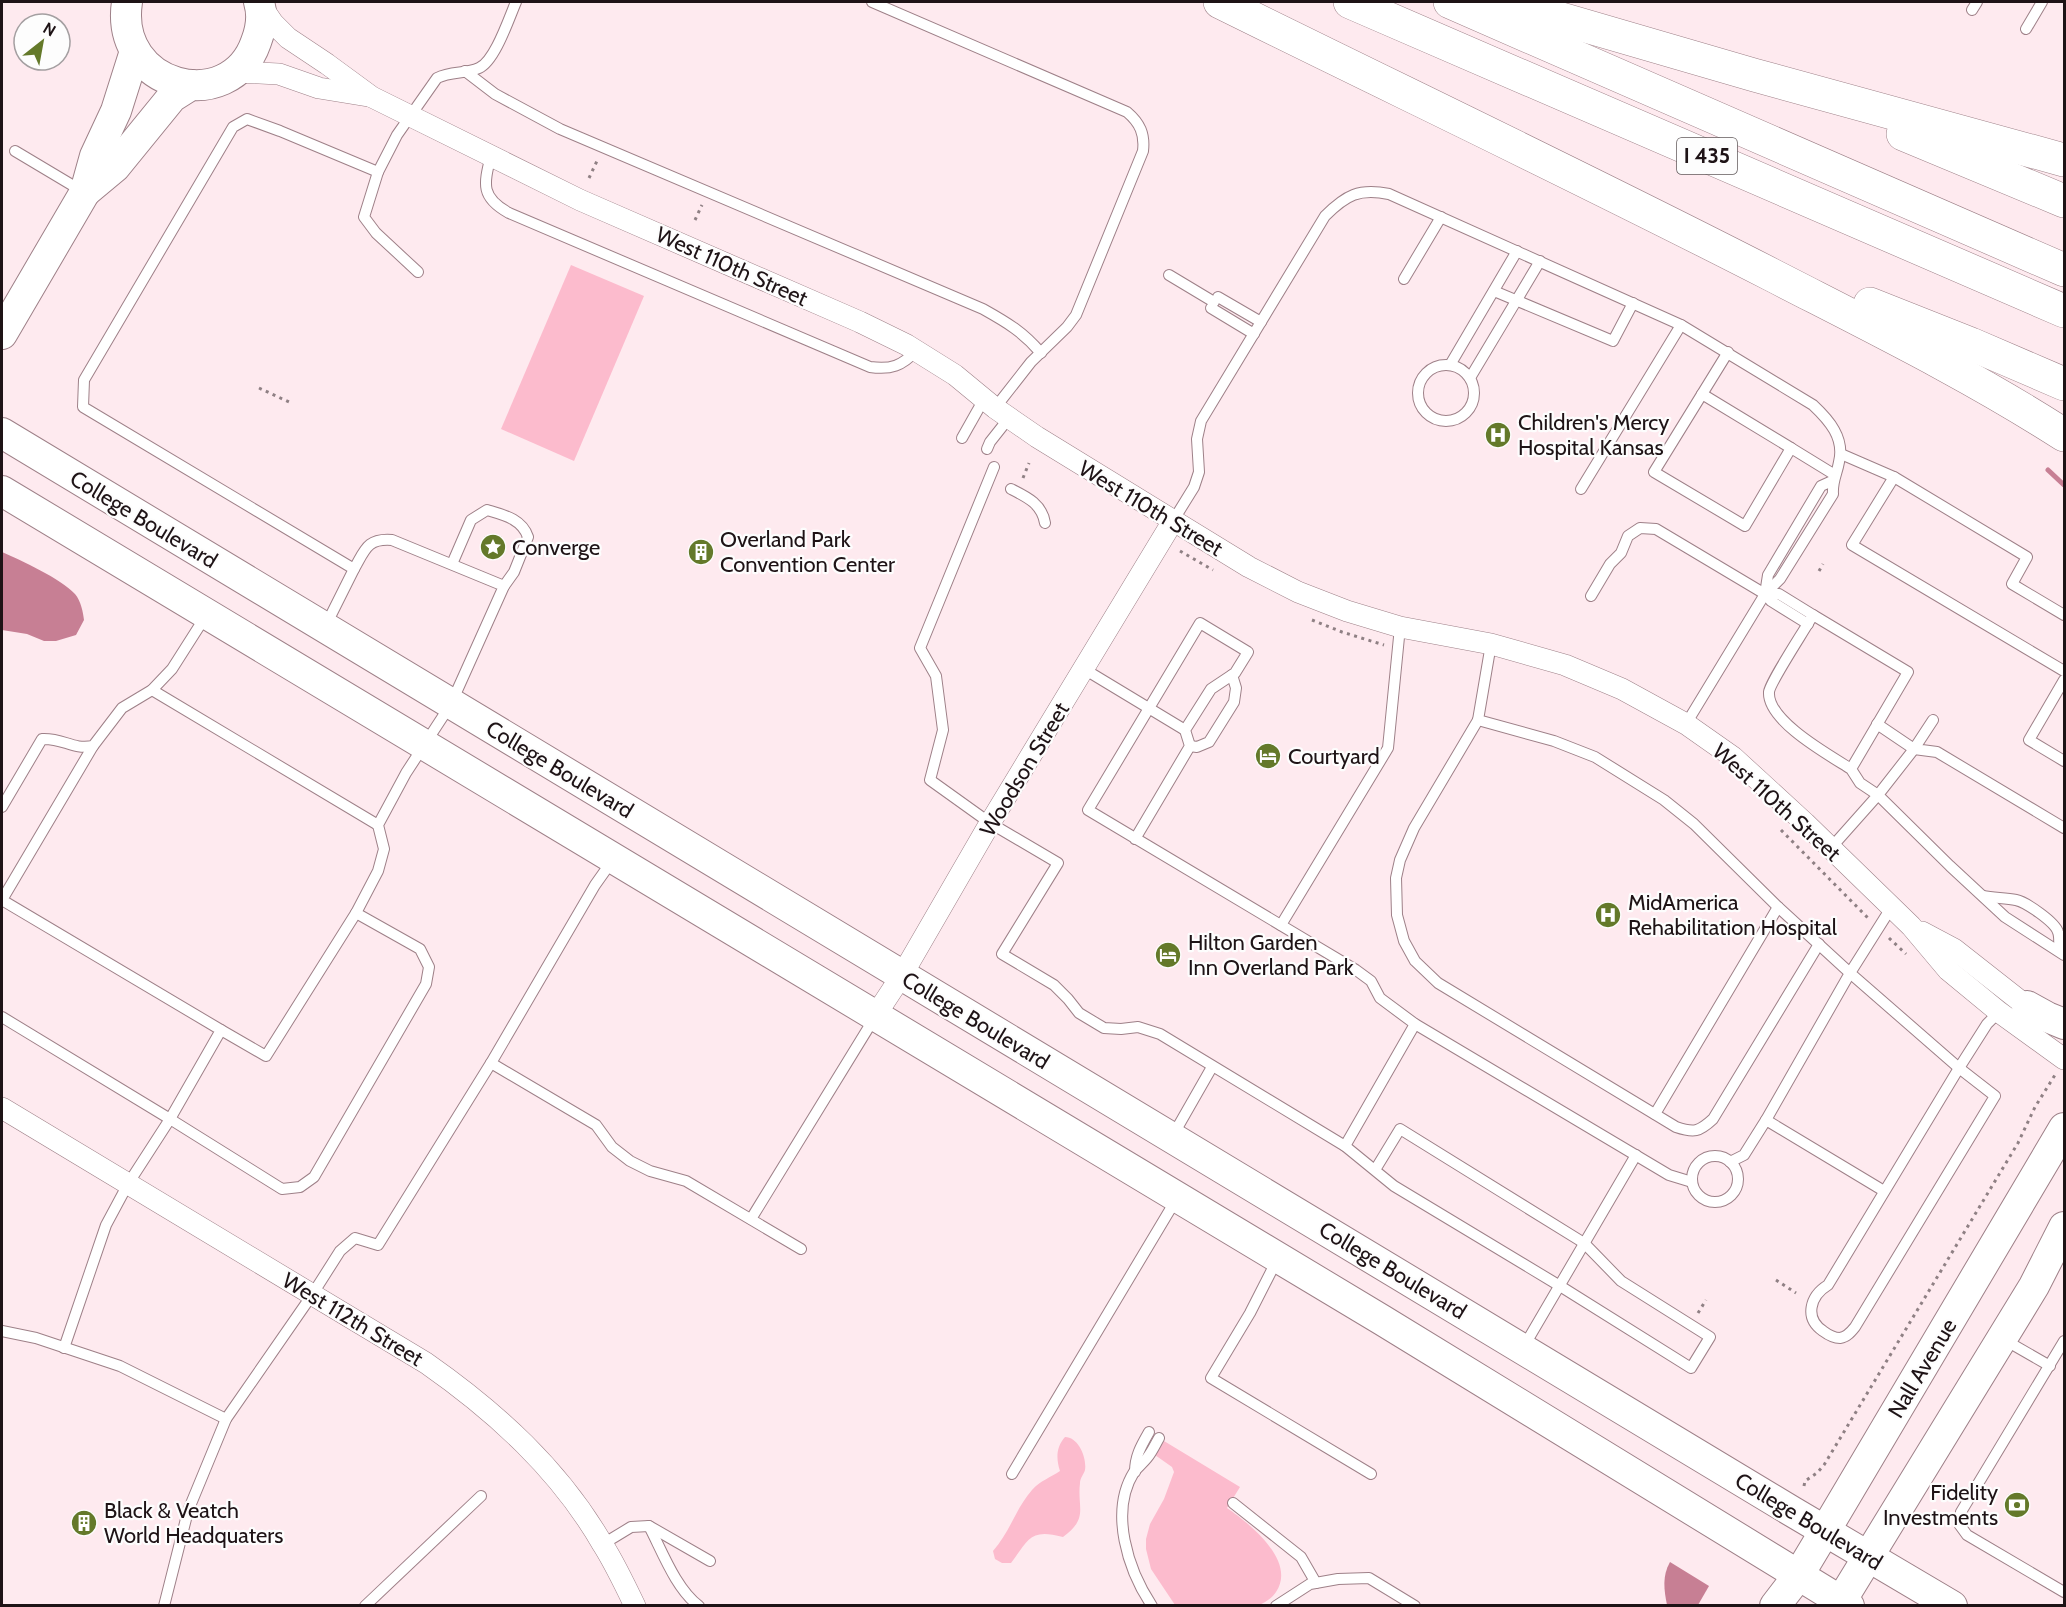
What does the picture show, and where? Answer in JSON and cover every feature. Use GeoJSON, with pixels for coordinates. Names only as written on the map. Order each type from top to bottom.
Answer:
{"type":"FeatureCollection","features":[{"type":"Feature","properties":{"kind":"highway"},"geometry":{"type":"LineString","coordinates":[[1220,2],[1698,237],[1960,371],[2064,435]]}},
{"type":"Feature","properties":{"kind":"highway","name":"I 435"},"geometry":{"type":"LineString","coordinates":[[1350,2],[2064,312]]}},
{"type":"Feature","properties":{"kind":"highway","name":"I 435"},"geometry":{"type":"LineString","coordinates":[[1450,2],[2064,270]]}},
{"type":"Feature","properties":{"kind":"highway"},"geometry":{"type":"LineString","coordinates":[[1503,2],[1754,75],[2064,160]]}},
{"type":"Feature","properties":{"kind":"highway"},"geometry":{"type":"LineString","coordinates":[[1754,75],[2064,201]]}},
{"type":"Feature","properties":{"kind":"highway"},"geometry":{"type":"LineString","coordinates":[[1698,237],[1971,344],[2064,384]]}},
{"type":"Feature","properties":{"kind":"main road"},"geometry":{"type":"LineString","coordinates":[[122,7],[128,37],[144,64],[156,74],[175,82],[191,85],[221,80],[235,72],[247,60],[260,33],[259,3]]}},
{"type":"Feature","properties":{"kind":"main road"},"geometry":{"type":"LineString","coordinates":[[2,334],[85,192],[95,156],[116,111],[135,51]]}},
{"type":"Feature","properties":{"kind":"main road"},"geometry":{"type":"LineString","coordinates":[[85,192],[115,167],[172,97],[191,85]]}},
{"type":"Feature","properties":{"kind":"main road","name":"College Boulevard"},"geometry":{"type":"LineString","coordinates":[[2,433],[1825,1531],[1952,1605]]}},
{"type":"Feature","properties":{"kind":"main road"},"geometry":{"type":"LineString","coordinates":[[2,491],[1278,1258],[1843,1604],[1869,1557],[2034,1286],[2064,1227]]}},
{"type":"Feature","properties":{"kind":"main road"},"geometry":{"type":"LineString","coordinates":[[2013,1009],[2047,1017],[2064,1024]]}},
{"type":"Feature","properties":{"kind":"main road","name":"Nall Avenue"},"geometry":{"type":"LineString","coordinates":[[1775,1605],[1798,1576],[2064,1128]]}},
{"type":"Feature","properties":{"kind":"street","name":"West 110th Street"},"geometry":{"type":"LineString","coordinates":[[259,3],[273,23],[288,38],[372,97],[580,200],[860,322],[917,350],[955,375],[1037,437],[1173,522],[1298,592],[1347,611],[1400,627],[1491,644],[1540,656],[1622,688],[1686,723],[1733,757],[1761,782],[1911,926],[1948,970],[2013,1009],[2064,1035]]}},
{"type":"Feature","properties":{"kind":"street","name":"West 110th Street"},"geometry":{"type":"LineString","coordinates":[[235,72],[279,74],[319,88],[372,97]]}},
{"type":"Feature","properties":{"kind":"street","name":"Woodson Street"},"geometry":{"type":"LineString","coordinates":[[875,1016],[902,975],[990,823],[1173,522]]}},
{"type":"Feature","properties":{"kind":"street","name":"West 110th Street"},"geometry":{"type":"LineString","coordinates":[[1911,926],[1954,949],[2013,1009],[2061,1067]]}},
{"type":"Feature","properties":{"kind":"street","name":"West 112th Street"},"geometry":{"type":"LineString","coordinates":[[2,1108],[426,1363],[466,1392],[501,1421],[538,1457],[565,1488],[603,1544],[635,1605]]}},
{"type":"Feature","properties":{"kind":"lane"},"geometry":{"type":"LineString","coordinates":[[418,272],[376,233],[364,217],[378,172],[397,135],[437,78],[447,72],[477,70],[485,65],[516,2]]}},
{"type":"Feature","properties":{"kind":"lane"},"geometry":{"type":"LineString","coordinates":[[872,2],[1115,106],[1135,118],[1145,138],[1143,151],[1076,315],[996,408],[962,438]]}},
{"type":"Feature","properties":{"kind":"lane"},"geometry":{"type":"LineString","coordinates":[[2026,29],[2042,2]]}},
{"type":"Feature","properties":{"kind":"lane"},"geometry":{"type":"LineString","coordinates":[[465,71],[495,94],[560,129],[983,309],[1020,331],[1041,353]]}},
{"type":"Feature","properties":{"kind":"lane"},"geometry":{"type":"LineString","coordinates":[[354,569],[83,407],[84,380],[233,127],[247,119],[378,172]]}},
{"type":"Feature","properties":{"kind":"lane"},"geometry":{"type":"LineString","coordinates":[[15,151],[85,192]]}},
{"type":"Feature","properties":{"kind":"lane"},"geometry":{"type":"LineString","coordinates":[[491,155],[484,183],[489,197],[496,206],[509,213],[870,367],[887,369],[902,363],[917,350]]}},
{"type":"Feature","properties":{"kind":"lane"},"geometry":{"type":"LineString","coordinates":[[1173,522],[1194,487],[1199,472],[1197,439],[1201,421],[1325,216],[1346,197],[1361,192],[1389,194],[1681,325],[1813,405],[1828,419],[1841,453],[1834,478],[1821,486],[1768,575],[1765,594],[1686,723]]}},
{"type":"Feature","properties":{"kind":"lane"},"geometry":{"type":"LineString","coordinates":[[1404,279],[1441,217]]}},
{"type":"Feature","properties":{"kind":"lane"},"geometry":{"type":"LineString","coordinates":[[1450,365],[1517,251]]}},
{"type":"Feature","properties":{"kind":"lane"},"geometry":{"type":"LineString","coordinates":[[1470,378],[1540,261]]}},
{"type":"Feature","properties":{"kind":"lane"},"geometry":{"type":"LineString","coordinates":[[1169,275],[1214,302],[1254,334]]}},
{"type":"Feature","properties":{"kind":"lane"},"geometry":{"type":"LineString","coordinates":[[1494,291],[1613,341],[1633,303]]}},
{"type":"Feature","properties":{"kind":"lane"},"geometry":{"type":"LineString","coordinates":[[1214,302],[1261,322]]}},
{"type":"Feature","properties":{"kind":"lane"},"geometry":{"type":"LineString","coordinates":[[1581,489],[1681,325]]}},
{"type":"Feature","properties":{"kind":"lane"},"geometry":{"type":"LineString","coordinates":[[1728,352],[1654,472],[1744,526],[1791,448]]}},
{"type":"Feature","properties":{"kind":"lane"},"geometry":{"type":"LineString","coordinates":[[1450,365],[1464,371],[1470,378],[1475,395],[1469,412],[1454,421],[1444,422],[1426,414],[1418,397],[1418,387],[1429,371],[1438,366],[1450,365]]}},
{"type":"Feature","properties":{"kind":"lane"},"geometry":{"type":"LineString","coordinates":[[1702,394],[1791,448],[1834,478]]}},
{"type":"Feature","properties":{"kind":"lane"},"geometry":{"type":"LineString","coordinates":[[987,449],[996,408]]}},
{"type":"Feature","properties":{"kind":"lane"},"geometry":{"type":"LineString","coordinates":[[1841,453],[1894,477],[2027,556],[2012,584],[2064,615]]}},
{"type":"Feature","properties":{"kind":"lane"},"geometry":{"type":"LineString","coordinates":[[994,467],[920,648],[936,676],[943,730],[930,780],[990,823],[1058,863],[1002,954],[1054,985],[1079,1013],[1104,1028],[1138,1027],[1160,1034],[1345,1146],[1394,1186],[1691,1368],[1710,1337],[1621,1281],[1584,1243],[1400,1130],[1375,1170]]}},
{"type":"Feature","properties":{"kind":"lane"},"geometry":{"type":"LineString","coordinates":[[1894,477],[1852,545],[2064,671]]}},
{"type":"Feature","properties":{"kind":"lane"},"geometry":{"type":"LineString","coordinates":[[1011,489],[1033,502],[1041,510],[1045,523]]}},
{"type":"Feature","properties":{"kind":"lane"},"geometry":{"type":"LineString","coordinates":[[207,614],[171,669],[152,690],[122,708],[93,746],[2,901],[266,1056],[356,913],[378,871],[384,849],[378,825],[406,773],[451,704],[504,586],[514,572],[528,537],[525,529],[506,516],[487,510],[471,520],[452,564]]}},
{"type":"Feature","properties":{"kind":"lane"},"geometry":{"type":"LineString","coordinates":[[1591,596],[1610,564],[1621,553],[1628,536],[1640,528],[1656,528],[1765,594],[1771,602],[1811,620],[1908,672],[1851,769]]}},
{"type":"Feature","properties":{"kind":"lane"},"geometry":{"type":"LineString","coordinates":[[324,628],[364,550],[372,542],[381,539],[399,542],[504,586]]}},
{"type":"Feature","properties":{"kind":"lane"},"geometry":{"type":"LineString","coordinates":[[1811,620],[1769,690],[1770,705],[1778,716],[1815,747],[1851,769],[1860,783],[1878,795],[2005,916],[2062,953]]}},
{"type":"Feature","properties":{"kind":"lane"},"geometry":{"type":"LineString","coordinates":[[1185,730],[1202,700],[1211,689],[1233,675],[1248,652],[1200,623],[1088,810],[1371,981],[1380,998],[1415,1024],[1669,1175],[1692,1182]]}},
{"type":"Feature","properties":{"kind":"lane"},"geometry":{"type":"LineString","coordinates":[[1281,925],[1388,748],[1400,627]]}},
{"type":"Feature","properties":{"kind":"lane"},"geometry":{"type":"LineString","coordinates":[[1491,644],[1478,720],[1414,828],[1400,861],[1396,892],[1397,915],[1404,941],[1415,961],[1438,983],[1676,1127],[1689,1131],[1701,1130],[1713,1119],[1819,944]]}},
{"type":"Feature","properties":{"kind":"lane"},"geometry":{"type":"LineString","coordinates":[[1084,669],[1185,730],[1191,746]]}},
{"type":"Feature","properties":{"kind":"lane"},"geometry":{"type":"LineString","coordinates":[[1191,746],[1197,747],[1209,742],[1233,702],[1236,688],[1233,675]]}},
{"type":"Feature","properties":{"kind":"lane"},"geometry":{"type":"LineString","coordinates":[[2064,680],[2029,740],[2064,761]]}},
{"type":"Feature","properties":{"kind":"lane"},"geometry":{"type":"LineString","coordinates":[[152,690],[378,825]]}},
{"type":"Feature","properties":{"kind":"lane"},"geometry":{"type":"LineString","coordinates":[[1478,720],[1554,741],[1595,757],[1664,800],[1694,824],[1778,907],[1850,973],[1959,1068],[1995,1096],[1855,1327],[1847,1336],[1839,1338],[1827,1334],[1812,1320],[1810,1312],[1812,1302],[1821,1289],[1828,1285],[1884,1191],[1959,1068],[1987,1023],[2013,1009]]}},
{"type":"Feature","properties":{"kind":"lane"},"geometry":{"type":"LineString","coordinates":[[1830,849],[1878,795],[1914,749],[1933,720]]}},
{"type":"Feature","properties":{"kind":"lane"},"geometry":{"type":"LineString","coordinates":[[1877,724],[1914,749],[1936,752],[2064,828]]}},
{"type":"Feature","properties":{"kind":"lane"},"geometry":{"type":"LineString","coordinates":[[2,807],[42,739],[56,738],[80,748],[93,746]]}},
{"type":"Feature","properties":{"kind":"lane"},"geometry":{"type":"LineString","coordinates":[[1135,839],[1191,746]]}},
{"type":"Feature","properties":{"kind":"lane"},"geometry":{"type":"LineString","coordinates":[[164,1605],[188,1511],[226,1419],[340,1251],[355,1238],[378,1245],[491,1063],[595,885],[614,859]]}},
{"type":"Feature","properties":{"kind":"lane"},"geometry":{"type":"LineString","coordinates":[[1982,896],[2018,900],[2047,918],[2059,933],[2062,953]]}},
{"type":"Feature","properties":{"kind":"lane"},"geometry":{"type":"LineString","coordinates":[[1655,1114],[1778,907]]}},
{"type":"Feature","properties":{"kind":"lane"},"geometry":{"type":"LineString","coordinates":[[1730,1162],[1744,1155],[1850,973],[1892,908]]}},
{"type":"Feature","properties":{"kind":"lane"},"geometry":{"type":"LineString","coordinates":[[2,1017],[282,1189],[300,1187],[314,1177],[426,984],[429,967],[420,949],[356,913]]}},
{"type":"Feature","properties":{"kind":"lane"},"geometry":{"type":"LineString","coordinates":[[751,1219],[875,1016]]}},
{"type":"Feature","properties":{"kind":"lane"},"geometry":{"type":"LineString","coordinates":[[1345,1146],[1415,1024]]}},
{"type":"Feature","properties":{"kind":"lane"},"geometry":{"type":"LineString","coordinates":[[64,1348],[106,1225],[128,1184],[170,1119],[221,1030]]}},
{"type":"Feature","properties":{"kind":"lane"},"geometry":{"type":"LineString","coordinates":[[491,1063],[596,1125],[612,1147],[630,1161],[650,1172],[686,1181],[801,1249]]}},
{"type":"Feature","properties":{"kind":"lane"},"geometry":{"type":"LineString","coordinates":[[1172,1137],[1212,1067]]}},
{"type":"Feature","properties":{"kind":"lane"},"geometry":{"type":"LineString","coordinates":[[1766,1120],[1884,1191]]}},
{"type":"Feature","properties":{"kind":"lane"},"geometry":{"type":"LineString","coordinates":[[1523,1348],[1636,1155]]}},
{"type":"Feature","properties":{"kind":"lane"},"geometry":{"type":"LineString","coordinates":[[1719,1156],[1730,1162],[1737,1170],[1738,1185],[1734,1192],[1715,1203],[1701,1197],[1693,1188],[1692,1182],[1694,1170],[1701,1160],[1719,1156]]}},
{"type":"Feature","properties":{"kind":"lane"},"geometry":{"type":"LineString","coordinates":[[1012,1474],[1178,1198]]}},
{"type":"Feature","properties":{"kind":"lane"},"geometry":{"type":"LineString","coordinates":[[1278,1258],[1250,1313],[1211,1378],[1371,1474]]}},
{"type":"Feature","properties":{"kind":"lane"},"geometry":{"type":"LineString","coordinates":[[2,1331],[36,1338],[120,1366],[226,1419]]}},
{"type":"Feature","properties":{"kind":"lane"},"geometry":{"type":"LineString","coordinates":[[2002,1339],[2049,1366]]}},
{"type":"Feature","properties":{"kind":"lane"},"geometry":{"type":"LineString","coordinates":[[2064,1341],[1961,1512],[1959,1524],[1967,1534],[2064,1592]]}},
{"type":"Feature","properties":{"kind":"lane"},"geometry":{"type":"LineString","coordinates":[[1149,1432],[1138,1450],[1124,1504],[1123,1525],[1132,1570],[1141,1590],[1152,1605]]}},
{"type":"Feature","properties":{"kind":"lane"},"geometry":{"type":"LineString","coordinates":[[1134,1472],[1147,1458],[1159,1438]]}},
{"type":"Feature","properties":{"kind":"lane"},"geometry":{"type":"LineString","coordinates":[[365,1605],[481,1496]]}},
{"type":"Feature","properties":{"kind":"lane"},"geometry":{"type":"LineString","coordinates":[[1233,1503],[1301,1557],[1316,1583]]}},
{"type":"Feature","properties":{"kind":"lane"},"geometry":{"type":"LineString","coordinates":[[649,1526],[683,1589],[699,1605]]}},
{"type":"Feature","properties":{"kind":"lane"},"geometry":{"type":"LineString","coordinates":[[603,1544],[631,1527],[649,1526],[710,1561]]}},
{"type":"Feature","properties":{"kind":"lane"},"geometry":{"type":"LineString","coordinates":[[1276,1605],[1310,1584],[1338,1579],[1369,1578],[1415,1605]]}},
{"type":"Feature","properties":{"kind":"path"},"geometry":{"type":"LineString","coordinates":[[589,178],[598,157]]}},
{"type":"Feature","properties":{"kind":"path"},"geometry":{"type":"LineString","coordinates":[[695,220],[703,202]]}},
{"type":"Feature","properties":{"kind":"path"},"geometry":{"type":"LineString","coordinates":[[259,388],[289,402]]}},
{"type":"Feature","properties":{"kind":"path"},"geometry":{"type":"LineString","coordinates":[[994,467],[1023,479],[1029,463]]}},
{"type":"Feature","properties":{"kind":"path"},"geometry":{"type":"LineString","coordinates":[[1819,571],[1823,564]]}},
{"type":"Feature","properties":{"kind":"path"},"geometry":{"type":"LineString","coordinates":[[1778,827],[1869,919]]}},
{"type":"Feature","properties":{"kind":"path"},"geometry":{"type":"LineString","coordinates":[[1804,1486],[1805,1481],[1818,1473],[1824,1465],[2018,1143],[2036,1107],[2061,1067]]}},
{"type":"Feature","properties":{"kind":"path"},"geometry":{"type":"LineString","coordinates":[[1776,1280],[1796,1293]]}},
{"type":"Feature","properties":{"kind":"path"},"geometry":{"type":"LineString","coordinates":[[1698,1314],[1706,1300]]}},
{"type":"Feature","properties":{"kind":"shaded area"},"geometry":{"type":"Polygon","coordinates":[[[571,265],[644,296],[574,461],[501,429],[571,265]]]}},
{"type":"Feature","properties":{"kind":"shaded area"},"geometry":{"type":"Polygon","coordinates":[[[2,552],[51,576],[75,594],[84,620],[76,635],[56,641],[44,641],[27,634],[2,630],[2,552]]]}},
{"type":"Feature","properties":{"kind":"shaded area"},"geometry":{"type":"Polygon","coordinates":[[[1065,1437],[1078,1444],[1085,1459],[1085,1470],[1079,1492],[1080,1512],[1076,1524],[1063,1537],[1043,1534],[1031,1538],[1011,1563],[1002,1563],[995,1559],[993,1551],[1032,1490],[1060,1471],[1058,1453],[1065,1437]]]}},
{"type":"Feature","properties":{"kind":"shaded area"},"geometry":{"type":"Polygon","coordinates":[[[1164,1441],[1240,1487],[1227,1508],[1247,1523],[1268,1544],[1280,1568],[1281,1580],[1276,1592],[1266,1602],[1253,1606],[1175,1605],[1151,1569],[1146,1539],[1150,1524],[1164,1499],[1174,1472],[1172,1467],[1155,1455],[1164,1441]]]}},
{"type":"Feature","properties":{"kind":"shaded area"},"geometry":{"type":"Polygon","coordinates":[[[1670,1562],[1709,1586],[1698,1605],[1667,1605],[1665,1578],[1670,1562]]]}},
{"type":"Feature","properties":{"kind":"waterway"},"geometry":{"type":"LineString","coordinates":[[2048,470],[2064,485]]}},
{"type":"Feature","properties":{"kind":"place","name":"Children's Mercy Hospital Kansas"},"geometry":{"type":"Point","coordinates":[1498,435]}},
{"type":"Feature","properties":{"kind":"place","name":"Converge"},"geometry":{"type":"Point","coordinates":[493,547]}},
{"type":"Feature","properties":{"kind":"place","name":"Overland Park Convention Center"},"geometry":{"type":"Point","coordinates":[701,552]}},
{"type":"Feature","properties":{"kind":"place","name":"Courtyard"},"geometry":{"type":"Point","coordinates":[1268,756]}},
{"type":"Feature","properties":{"kind":"place","name":"MidAmerica Rehabilitation Hospital"},"geometry":{"type":"Point","coordinates":[1608,915]}},
{"type":"Feature","properties":{"kind":"place","name":"Hilton Garden Inn Overland Park"},"geometry":{"type":"Point","coordinates":[1168,955]}},
{"type":"Feature","properties":{"kind":"place","name":"Fidelity Investments"},"geometry":{"type":"Point","coordinates":[2017,1505]}},
{"type":"Feature","properties":{"kind":"place","name":"Black & Veatch World Headquaters"},"geometry":{"type":"Point","coordinates":[84,1523]}}]}
